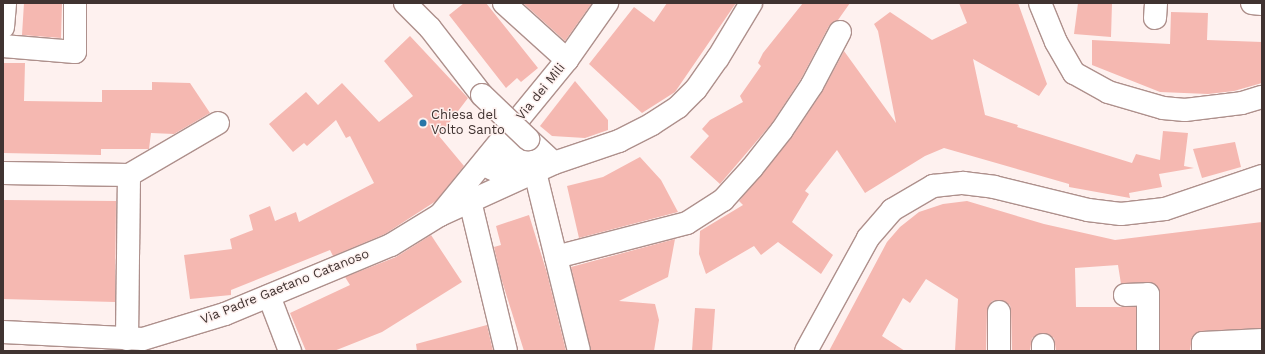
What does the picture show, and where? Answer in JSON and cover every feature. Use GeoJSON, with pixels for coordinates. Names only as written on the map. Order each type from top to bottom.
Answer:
{"type":"FeatureCollection","features":[{"type":"Feature","properties":{"kind":"street"},"geometry":{"type":"LineString","coordinates":[[3,26],[5,3]]}},
{"type":"Feature","properties":{"kind":"street"},"geometry":{"type":"LineString","coordinates":[[3,46],[75,52],[75,3]]}},
{"type":"Feature","properties":{"kind":"street"},"geometry":{"type":"LineString","coordinates":[[405,3],[430,28],[482,95],[537,158],[556,257],[579,351]]}},
{"type":"Feature","properties":{"kind":"street"},"geometry":{"type":"LineString","coordinates":[[504,3],[567,60]]}},
{"type":"Feature","properties":{"kind":"street","name":"Via dei Mili"},"geometry":{"type":"LineString","coordinates":[[440,215],[567,60],[607,3]]}},
{"type":"Feature","properties":{"kind":"street"},"geometry":{"type":"LineString","coordinates":[[440,215],[470,201],[537,158],[619,141],[652,124],[678,107],[696,89],[718,58],[750,3]]}},
{"type":"Feature","properties":{"kind":"street"},"geometry":{"type":"LineString","coordinates":[[1040,3],[1056,42],[1071,68],[1087,82],[1108,92],[1163,108],[1185,110],[1223,107],[1262,97]]}},
{"type":"Feature","properties":{"kind":"street"},"geometry":{"type":"LineString","coordinates":[[1252,3],[1262,4]]}},
{"type":"Feature","properties":{"kind":"street"},"geometry":{"type":"LineString","coordinates":[[556,257],[686,222],[723,200],[752,168],[782,130],[812,85],[840,32]]}},
{"type":"Feature","properties":{"kind":"street"},"geometry":{"type":"LineString","coordinates":[[3,173],[129,175],[218,123]]}},
{"type":"Feature","properties":{"kind":"street"},"geometry":{"type":"LineString","coordinates":[[127,339],[129,175]]}},
{"type":"Feature","properties":{"kind":"street"},"geometry":{"type":"LineString","coordinates":[[806,351],[868,238],[892,210],[933,186],[963,183],[994,187],[1088,210],[1121,214],[1164,209],[1262,176]]}},
{"type":"Feature","properties":{"kind":"street"},"geometry":{"type":"LineString","coordinates":[[470,201],[506,351]]}},
{"type":"Feature","properties":{"kind":"street","name":"Via Padre Gaetano Catanoso"},"geometry":{"type":"LineString","coordinates":[[3,332],[143,339],[225,314],[269,296],[391,245],[440,215]]}},
{"type":"Feature","properties":{"kind":"street"},"geometry":{"type":"LineString","coordinates":[[1125,295],[1148,294],[1148,351]]}},
{"type":"Feature","properties":{"kind":"street"},"geometry":{"type":"LineString","coordinates":[[269,296],[290,351]]}},
{"type":"Feature","properties":{"kind":"street"},"geometry":{"type":"LineString","coordinates":[[999,312],[999,351]]}},
{"type":"Feature","properties":{"kind":"street"},"geometry":{"type":"LineString","coordinates":[[1204,351],[1203,343],[1262,340]]}},
{"type":"Feature","properties":{"kind":"building"},"geometry":{"type":"Polygon","coordinates":[[[24,3],[62,3],[61,38],[22,35],[24,3]]]}},
{"type":"Feature","properties":{"kind":"building"},"geometry":{"type":"Polygon","coordinates":[[[464,3],[486,3],[538,68],[521,82],[517,78],[506,88],[449,15],[464,3]]]}},
{"type":"Feature","properties":{"kind":"building"},"geometry":{"type":"Polygon","coordinates":[[[523,3],[592,3],[565,41],[523,3]]]}},
{"type":"Feature","properties":{"kind":"building"},"geometry":{"type":"Polygon","coordinates":[[[667,3],[736,3],[675,92],[642,113],[589,64],[634,7],[654,22],[667,3]]]}},
{"type":"Feature","properties":{"kind":"building"},"geometry":{"type":"Polygon","coordinates":[[[803,3],[850,3],[838,20],[829,26],[801,79],[772,123],[720,184],[690,157],[709,136],[702,129],[710,120],[743,102],[740,96],[761,66],[758,63],[763,53],[803,3]]]}},
{"type":"Feature","properties":{"kind":"building"},"geometry":{"type":"Polygon","coordinates":[[[959,3],[1018,3],[1047,84],[1039,96],[973,59],[985,115],[1018,125],[1017,127],[1132,163],[1136,154],[1160,160],[1163,131],[1188,133],[1184,166],[1194,168],[1159,174],[1162,187],[1129,193],[1130,198],[1069,187],[1069,184],[944,148],[925,156],[865,193],[837,150],[805,191],[809,194],[792,222],[833,255],[821,274],[778,242],[761,255],[754,246],[706,274],[699,254],[700,231],[743,205],[739,201],[792,137],[822,92],[844,51],[896,123],[878,31],[874,24],[890,12],[932,40],[967,23],[959,3]]]}},
{"type":"Feature","properties":{"kind":"building"},"geometry":{"type":"Polygon","coordinates":[[[1078,3],[1112,3],[1111,37],[1074,34],[1078,3]]]}},
{"type":"Feature","properties":{"kind":"building"},"geometry":{"type":"Polygon","coordinates":[[[1171,12],[1208,13],[1207,40],[1262,42],[1262,83],[1234,91],[1208,94],[1160,92],[1092,65],[1092,40],[1170,44],[1171,12]]]}},
{"type":"Feature","properties":{"kind":"building"},"geometry":{"type":"Polygon","coordinates":[[[410,36],[468,98],[439,136],[464,166],[436,201],[385,234],[333,256],[330,250],[231,290],[231,295],[190,299],[184,255],[232,249],[230,239],[253,230],[249,215],[270,206],[275,221],[296,212],[299,222],[374,183],[350,136],[346,138],[336,120],[307,146],[304,143],[293,152],[269,124],[306,92],[318,105],[342,83],[379,122],[413,96],[384,61],[410,36]]]}},
{"type":"Feature","properties":{"kind":"building"},"geometry":{"type":"Polygon","coordinates":[[[3,63],[25,63],[24,101],[102,102],[102,90],[152,90],[152,82],[190,83],[210,113],[174,134],[151,133],[149,149],[101,149],[101,155],[3,153],[3,63]]]}},
{"type":"Feature","properties":{"kind":"building"},"geometry":{"type":"Polygon","coordinates":[[[575,81],[608,120],[608,130],[585,138],[552,136],[540,126],[575,81]]]}},
{"type":"Feature","properties":{"kind":"building"},"geometry":{"type":"Polygon","coordinates":[[[1235,142],[1241,167],[1202,178],[1193,149],[1235,142]]]}},
{"type":"Feature","properties":{"kind":"building"},"geometry":{"type":"Polygon","coordinates":[[[640,157],[661,180],[678,212],[579,238],[567,186],[603,177],[640,157]]]}},
{"type":"Feature","properties":{"kind":"building"},"geometry":{"type":"Polygon","coordinates":[[[3,200],[116,201],[115,302],[3,299],[3,200]]]}},
{"type":"Feature","properties":{"kind":"building"},"geometry":{"type":"Polygon","coordinates":[[[967,201],[1044,224],[1115,240],[1262,222],[1262,328],[1202,331],[1192,337],[1190,351],[1160,351],[1159,288],[1148,282],[1121,284],[1118,265],[1075,268],[1076,307],[1136,307],[1136,351],[1056,351],[1054,338],[1043,333],[1032,338],[1030,351],[1012,351],[1010,305],[999,300],[992,301],[987,312],[986,351],[955,351],[958,299],[926,279],[910,303],[903,298],[882,336],[905,351],[829,351],[887,242],[900,227],[919,212],[943,204],[967,201]]]}},
{"type":"Feature","properties":{"kind":"building"},"geometry":{"type":"Polygon","coordinates":[[[529,215],[547,273],[566,351],[524,351],[501,278],[494,247],[501,245],[496,226],[529,215]]]}},
{"type":"Feature","properties":{"kind":"building"},"geometry":{"type":"Polygon","coordinates":[[[431,235],[462,282],[382,332],[334,351],[306,351],[290,313],[350,285],[345,277],[396,257],[431,235]]]}},
{"type":"Feature","properties":{"kind":"building"},"geometry":{"type":"Polygon","coordinates":[[[675,239],[668,277],[619,301],[655,304],[659,320],[654,351],[591,351],[571,267],[675,239]]]}},
{"type":"Feature","properties":{"kind":"building"},"geometry":{"type":"Polygon","coordinates":[[[695,308],[715,309],[712,351],[692,351],[695,308]]]}},
{"type":"Feature","properties":{"kind":"building"},"geometry":{"type":"Polygon","coordinates":[[[487,325],[493,351],[417,351],[416,344],[487,325]]]}},
{"type":"Feature","properties":{"kind":"place","name":"Chiesa del Volto Santo"},"geometry":{"type":"Point","coordinates":[423,123]}}]}
